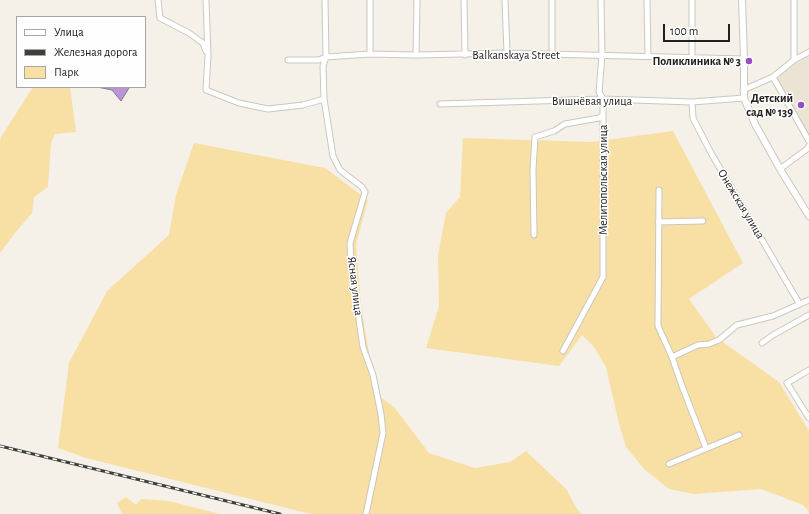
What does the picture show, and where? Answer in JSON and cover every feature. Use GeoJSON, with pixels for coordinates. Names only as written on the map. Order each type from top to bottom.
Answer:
{"type":"FeatureCollection","features":[{"type":"Feature","properties":{"kind":"street"},"geometry":{"type":"LineString","coordinates":[[158,0],[160,18],[189,33],[203,43],[208,55]]}},
{"type":"Feature","properties":{"kind":"street"},"geometry":{"type":"LineString","coordinates":[[206,0],[208,55],[206,90],[239,103],[268,109],[302,105],[324,99]]}},
{"type":"Feature","properties":{"kind":"street","name":"Ясная улица"},"geometry":{"type":"LineString","coordinates":[[325,0],[326,57],[324,66],[324,99],[333,156],[340,170],[362,186],[365,192],[350,243],[351,266],[363,347],[373,375],[381,414],[383,433],[366,514]]}},
{"type":"Feature","properties":{"kind":"street"},"geometry":{"type":"LineString","coordinates":[[370,0],[370,54]]}},
{"type":"Feature","properties":{"kind":"street"},"geometry":{"type":"LineString","coordinates":[[416,55],[417,0]]}},
{"type":"Feature","properties":{"kind":"street"},"geometry":{"type":"LineString","coordinates":[[464,0],[465,55]]}},
{"type":"Feature","properties":{"kind":"street"},"geometry":{"type":"LineString","coordinates":[[506,0],[507,54]]}},
{"type":"Feature","properties":{"kind":"street"},"geometry":{"type":"LineString","coordinates":[[552,0],[552,54]]}},
{"type":"Feature","properties":{"kind":"street","name":"Мелитопольская улица"},"geometry":{"type":"LineString","coordinates":[[563,351],[603,277],[603,99],[599,92],[602,55],[601,0]]}},
{"type":"Feature","properties":{"kind":"street"},"geometry":{"type":"LineString","coordinates":[[647,0],[648,57]]}},
{"type":"Feature","properties":{"kind":"street"},"geometry":{"type":"LineString","coordinates":[[692,0],[692,58]]}},
{"type":"Feature","properties":{"kind":"street"},"geometry":{"type":"LineString","coordinates":[[742,0],[744,98],[754,124],[809,216]]}},
{"type":"Feature","properties":{"kind":"street"},"geometry":{"type":"LineString","coordinates":[[794,0],[794,60]]}},
{"type":"Feature","properties":{"kind":"street"},"geometry":{"type":"LineString","coordinates":[[743,90],[773,77],[794,60],[809,52]]}},
{"type":"Feature","properties":{"kind":"street","name":"Balkanskaya Street"},"geometry":{"type":"LineString","coordinates":[[288,60],[319,60],[326,57],[370,54],[552,54],[744,59]]}},
{"type":"Feature","properties":{"kind":"street"},"geometry":{"type":"LineString","coordinates":[[773,77],[809,141]]}},
{"type":"Feature","properties":{"kind":"street","name":"Вишнёвая улица"},"geometry":{"type":"LineString","coordinates":[[440,104],[603,99],[692,102],[744,98]]}},
{"type":"Feature","properties":{"kind":"street","name":"Онежская улица"},"geometry":{"type":"LineString","coordinates":[[692,102],[693,118],[711,153],[799,303]]}},
{"type":"Feature","properties":{"kind":"street"},"geometry":{"type":"LineString","coordinates":[[534,235],[533,170],[535,137],[554,131],[565,124],[599,118],[603,115]]}},
{"type":"Feature","properties":{"kind":"street"},"geometry":{"type":"LineString","coordinates":[[780,169],[809,146]]}},
{"type":"Feature","properties":{"kind":"street"},"geometry":{"type":"LineString","coordinates":[[658,190],[658,326],[672,357],[706,448]]}},
{"type":"Feature","properties":{"kind":"street"},"geometry":{"type":"LineString","coordinates":[[658,222],[703,221]]}},
{"type":"Feature","properties":{"kind":"street"},"geometry":{"type":"LineString","coordinates":[[672,357],[698,346],[719,340],[737,325],[772,316],[799,303],[809,300]]}},
{"type":"Feature","properties":{"kind":"street"},"geometry":{"type":"LineString","coordinates":[[762,343],[773,335],[809,315]]}},
{"type":"Feature","properties":{"kind":"street"},"geometry":{"type":"LineString","coordinates":[[809,370],[787,383],[809,418]]}},
{"type":"Feature","properties":{"kind":"street"},"geometry":{"type":"LineString","coordinates":[[669,464],[739,435]]}},
{"type":"Feature","properties":{"kind":"shaded area","name":"Детский сад № 139"},"geometry":{"type":"Polygon","coordinates":[[[809,56],[809,135],[775,75],[809,56]]]}},
{"type":"Feature","properties":{"kind":"shaded area"},"geometry":{"type":"Polygon","coordinates":[[[102,88],[129,88],[121,101],[112,90],[102,88]]]}},
{"type":"Feature","properties":{"kind":"green space"},"geometry":{"type":"Polygon","coordinates":[[[32,88],[70,88],[76,132],[55,134],[51,143],[48,187],[34,197],[32,213],[0,253],[0,141],[1,137],[32,88]]]}},
{"type":"Feature","properties":{"kind":"green space"},"geometry":{"type":"Polygon","coordinates":[[[673,131],[743,263],[689,299],[716,337],[779,382],[809,431],[809,512],[803,505],[761,489],[694,494],[669,489],[645,470],[626,447],[619,424],[606,367],[594,347],[582,335],[559,366],[426,348],[439,306],[438,255],[446,213],[460,197],[463,138],[591,142],[673,131]]]}},
{"type":"Feature","properties":{"kind":"green space"},"geometry":{"type":"Polygon","coordinates":[[[194,143],[325,168],[368,200],[356,245],[361,306],[376,394],[394,407],[429,453],[475,468],[510,462],[526,451],[567,490],[581,514],[311,514],[86,458],[58,448],[69,363],[107,291],[169,235],[176,195],[194,143]]]}},
{"type":"Feature","properties":{"kind":"green space"},"geometry":{"type":"Polygon","coordinates":[[[126,497],[136,505],[141,499],[169,501],[220,514],[122,514],[117,503],[126,497]]]}},
{"type":"Feature","properties":{"kind":"railway"},"geometry":{"type":"LineString","coordinates":[[0,446],[280,514]]}},
{"type":"Feature","properties":{"kind":"place","name":"Поликлиника № 3"},"geometry":{"type":"Point","coordinates":[749,61]}},
{"type":"Feature","properties":{"kind":"place","name":"Детский сад № 139"},"geometry":{"type":"Point","coordinates":[801,105]}}]}
